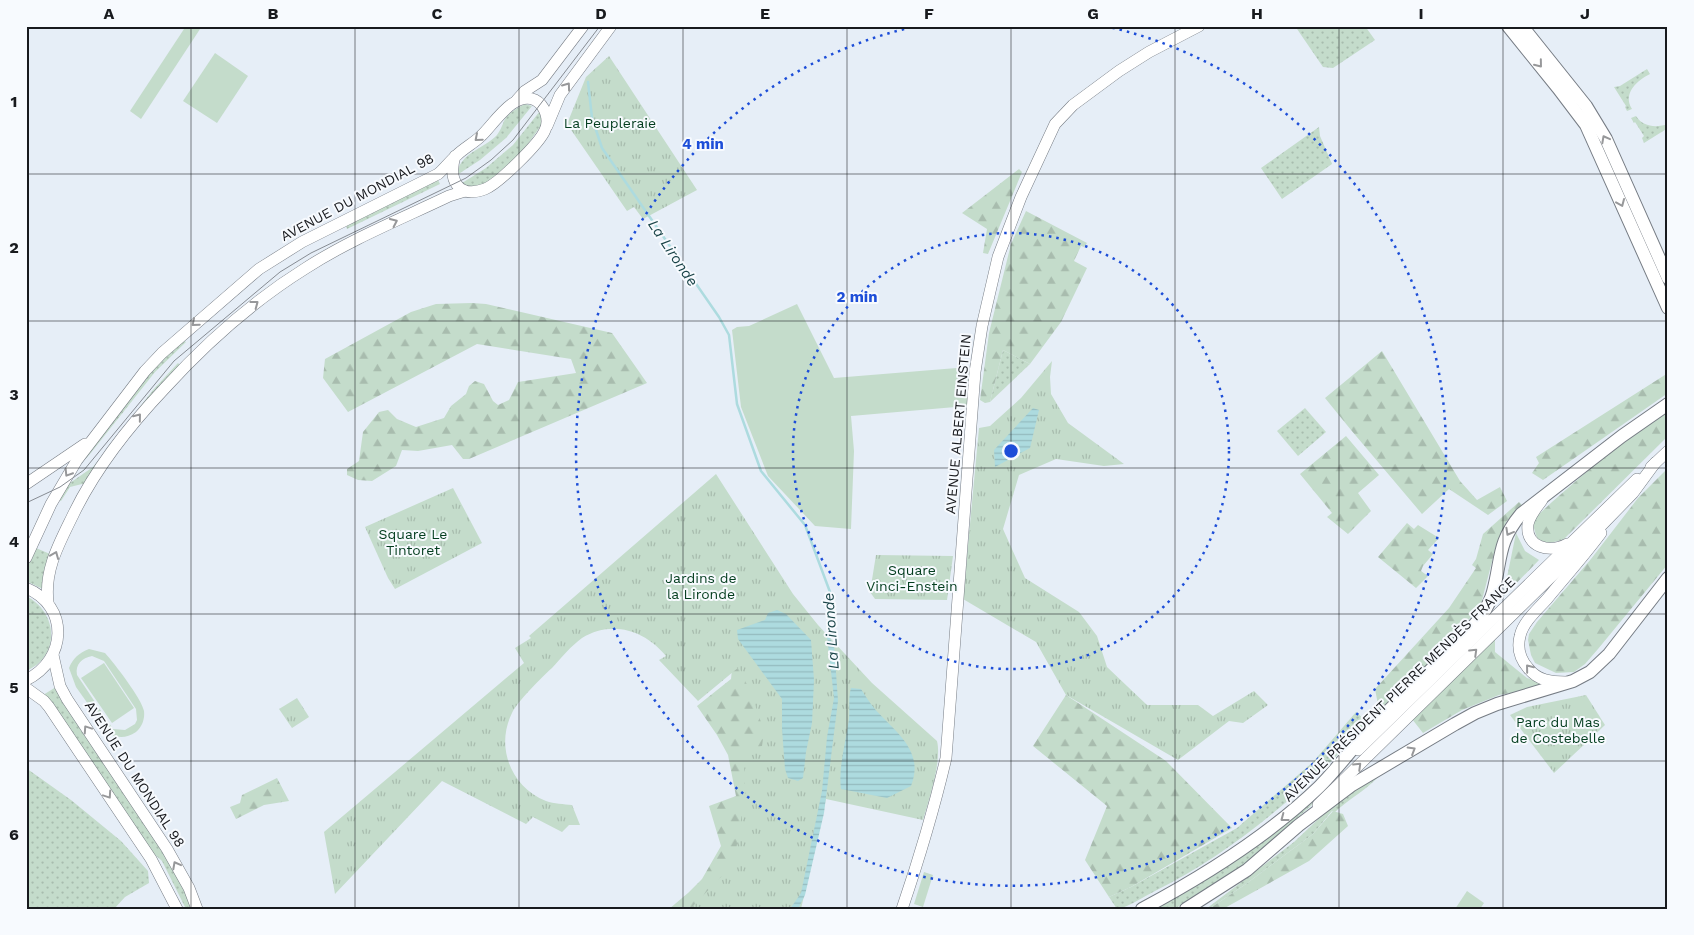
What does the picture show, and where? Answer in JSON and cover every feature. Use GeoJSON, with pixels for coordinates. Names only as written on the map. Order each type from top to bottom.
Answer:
{"type":"FeatureCollection","features":[{"type":"Feature","properties":{"kind":"main road"},"geometry":{"type":"LineString","coordinates":[[516,102],[525,91],[542,80],[583,26]]}},
{"type":"Feature","properties":{"kind":"main road"},"geometry":{"type":"LineString","coordinates":[[48,602],[48,576],[54,555],[84,491],[106,457],[145,409],[195,355],[243,312],[306,268],[352,242],[448,196],[465,191],[485,189],[504,177],[546,130],[560,95],[611,26]]}},
{"type":"Feature","properties":{"kind":"main road","name":"AVENUE ALBERT EINSTEIN"},"geometry":{"type":"LineString","coordinates":[[902,909],[922,849],[946,758],[975,372],[982,326],[998,258],[1047,140],[1055,124],[1063,114],[1118,71],[1141,56],[1199,26]]}},
{"type":"Feature","properties":{"kind":"main road"},"geometry":{"type":"LineString","coordinates":[[1508,26],[1586,125],[1668,308]]}},
{"type":"Feature","properties":{"kind":"main road"},"geometry":{"type":"LineString","coordinates":[[1522,26],[1586,106],[1606,139],[1668,278]]}},
{"type":"Feature","properties":{"kind":"main road"},"geometry":{"type":"LineString","coordinates":[[516,102],[523,99],[533,99],[541,104],[546,116],[546,130]]}},
{"type":"Feature","properties":{"kind":"main road","name":"AVENUE DU MONDIAL 98"},"geometry":{"type":"LineString","coordinates":[[26,558],[40,525],[60,487],[92,438],[145,371],[162,353],[259,270],[302,242],[438,174],[455,156],[482,135],[504,110],[516,102]]}},
{"type":"Feature","properties":{"kind":"main road"},"geometry":{"type":"LineString","coordinates":[[455,156],[452,165],[452,176],[459,188],[465,191]]}},
{"type":"Feature","properties":{"kind":"main road"},"geometry":{"type":"LineString","coordinates":[[1320,786],[1362,738],[1482,617],[1493,594],[1499,558],[1506,535],[1522,514],[1570,475],[1668,404]]}},
{"type":"Feature","properties":{"kind":"main road"},"geometry":{"type":"LineString","coordinates":[[26,484],[92,438]]}},
{"type":"Feature","properties":{"kind":"main road","name":"AVENUE PRÉSIDENT PIERRE MENDÈS FRANCE"},"geometry":{"type":"LineString","coordinates":[[1142,909],[1222,862],[1291,812],[1403,708],[1624,490],[1668,451]]}},
{"type":"Feature","properties":{"kind":"main road","name":"AVENUE PRÉSIDENT PIERRE MENDÈS FRANCE"},"geometry":{"type":"LineString","coordinates":[[1186,909],[1233,880],[1272,850],[1299,825],[1633,493],[1655,464]]}},
{"type":"Feature","properties":{"kind":"main road"},"geometry":{"type":"LineString","coordinates":[[1543,498],[1528,524],[1528,531],[1533,541],[1536,545],[1548,550],[1573,541]]}},
{"type":"Feature","properties":{"kind":"main road"},"geometry":{"type":"LineString","coordinates":[[1573,682],[1554,682],[1540,679],[1534,675],[1524,664],[1521,656],[1519,650],[1520,634],[1530,618],[1608,525],[1612,514]]}},
{"type":"Feature","properties":{"kind":"main road"},"geometry":{"type":"LineString","coordinates":[[1299,825],[1352,785],[1476,712],[1573,682],[1590,672],[1610,654],[1668,578]]}},
{"type":"Feature","properties":{"kind":"main road"},"geometry":{"type":"LineString","coordinates":[[26,588],[35,591],[48,602],[57,620],[58,639],[53,655],[44,667],[26,680]]}},
{"type":"Feature","properties":{"kind":"main road","name":"AVENUE DU MONDIAL 98"},"geometry":{"type":"LineString","coordinates":[[53,655],[60,686],[67,699],[167,848],[189,888],[197,909]]}},
{"type":"Feature","properties":{"kind":"main road"},"geometry":{"type":"LineString","coordinates":[[26,688],[49,707],[151,859],[177,909]]}},
{"type":"Feature","properties":{"kind":"main road"},"geometry":{"type":"LineString","coordinates":[[1198,909],[1233,880]]}},
{"type":"Feature","properties":{"kind":"green space"},"geometry":{"type":"Polygon","coordinates":[[[186,26],[202,26],[141,119],[130,111],[186,26]]]}},
{"type":"Feature","properties":{"kind":"green space"},"geometry":{"type":"Polygon","coordinates":[[[1295,26],[1365,26],[1375,40],[1333,68],[1323,67],[1295,26]]]}},
{"type":"Feature","properties":{"kind":"green space"},"geometry":{"type":"Polygon","coordinates":[[[215,53],[248,76],[217,123],[183,101],[215,53]]]}},
{"type":"Feature","properties":{"kind":"green space","name":"La Peupleraie"},"geometry":{"type":"Polygon","coordinates":[[[609,56],[697,190],[643,219],[634,207],[627,211],[567,124],[586,77],[609,56]]]}},
{"type":"Feature","properties":{"kind":"green space"},"geometry":{"type":"Polygon","coordinates":[[[1647,69],[1650,74],[1636,83],[1630,92],[1629,103],[1632,109],[1627,111],[1626,106],[1614,87],[1620,86],[1647,69]]]}},
{"type":"Feature","properties":{"kind":"green space"},"geometry":{"type":"Polygon","coordinates":[[[525,104],[532,106],[506,138],[480,160],[457,175],[462,161],[492,140],[508,116],[525,104]]]}},
{"type":"Feature","properties":{"kind":"green space"},"geometry":{"type":"Polygon","coordinates":[[[540,111],[542,124],[521,154],[483,186],[472,188],[462,183],[486,168],[513,145],[540,111]]]}},
{"type":"Feature","properties":{"kind":"green space"},"geometry":{"type":"Polygon","coordinates":[[[1636,116],[1646,124],[1659,126],[1668,124],[1668,128],[1644,143],[1642,138],[1644,136],[1631,118],[1636,116]]]}},
{"type":"Feature","properties":{"kind":"green space"},"geometry":{"type":"Polygon","coordinates":[[[1319,127],[1320,136],[1332,164],[1282,199],[1261,168],[1319,127]]]}},
{"type":"Feature","properties":{"kind":"green space"},"geometry":{"type":"Polygon","coordinates":[[[1019,169],[1022,172],[988,254],[983,253],[987,229],[962,213],[1019,169]]]}},
{"type":"Feature","properties":{"kind":"green space"},"geometry":{"type":"Polygon","coordinates":[[[438,180],[440,184],[347,229],[346,225],[438,180]]]}},
{"type":"Feature","properties":{"kind":"green space"},"geometry":{"type":"Polygon","coordinates":[[[1026,211],[1087,243],[1084,247],[1081,246],[1074,261],[1087,268],[1061,322],[1030,364],[1003,350],[990,402],[985,403],[980,400],[989,333],[1011,244],[1026,211]]]}},
{"type":"Feature","properties":{"kind":"green space"},"geometry":{"type":"Polygon","coordinates":[[[436,304],[486,304],[612,333],[647,383],[469,459],[463,459],[452,445],[418,451],[402,450],[396,466],[372,481],[358,480],[347,475],[347,469],[359,461],[363,432],[379,412],[388,410],[397,419],[416,427],[444,418],[451,406],[466,394],[469,386],[475,381],[484,384],[493,401],[498,405],[509,400],[518,382],[576,373],[571,359],[477,344],[348,412],[323,378],[325,359],[411,312],[436,304]]]}},
{"type":"Feature","properties":{"kind":"green space"},"geometry":{"type":"Polygon","coordinates":[[[797,304],[834,378],[969,367],[967,406],[851,416],[854,451],[851,529],[815,526],[768,476],[741,407],[732,330],[737,327],[749,326],[797,304]]]}},
{"type":"Feature","properties":{"kind":"green space"},"geometry":{"type":"Polygon","coordinates":[[[183,340],[186,342],[155,372],[78,467],[152,369],[183,340]]]}},
{"type":"Feature","properties":{"kind":"green space"},"geometry":{"type":"Polygon","coordinates":[[[1003,350],[1030,364],[990,402],[1003,350]]]}},
{"type":"Feature","properties":{"kind":"green space"},"geometry":{"type":"Polygon","coordinates":[[[1382,351],[1460,481],[1477,500],[1500,487],[1507,501],[1488,515],[1449,489],[1422,514],[1325,398],[1382,351]]]}},
{"type":"Feature","properties":{"kind":"green space"},"geometry":{"type":"Polygon","coordinates":[[[1052,361],[1050,377],[1051,394],[1068,423],[1124,464],[1104,466],[1056,459],[1019,475],[1003,529],[1025,578],[1079,612],[1097,636],[1107,667],[1147,705],[1198,705],[1213,716],[1254,691],[1268,705],[1243,723],[1229,721],[1178,760],[1066,695],[1036,642],[963,599],[979,428],[990,426],[1021,398],[1052,361]]]}},
{"type":"Feature","properties":{"kind":"green space"},"geometry":{"type":"Polygon","coordinates":[[[178,363],[181,366],[85,486],[82,484],[70,487],[61,501],[57,500],[67,485],[93,467],[153,390],[178,363]]]}},
{"type":"Feature","properties":{"kind":"green space"},"geometry":{"type":"Polygon","coordinates":[[[1668,373],[1668,393],[1543,480],[1532,473],[1539,463],[1536,457],[1668,373]]]}},
{"type":"Feature","properties":{"kind":"green space"},"geometry":{"type":"Polygon","coordinates":[[[1305,408],[1326,432],[1298,456],[1277,431],[1305,408]]]}},
{"type":"Feature","properties":{"kind":"green space"},"geometry":{"type":"Polygon","coordinates":[[[1668,411],[1668,436],[1564,539],[1550,543],[1543,542],[1537,538],[1533,525],[1536,517],[1600,460],[1668,411]]]}},
{"type":"Feature","properties":{"kind":"green space"},"geometry":{"type":"Polygon","coordinates":[[[1346,436],[1379,475],[1358,493],[1371,511],[1348,534],[1327,517],[1332,513],[1300,474],[1346,436]]]}},
{"type":"Feature","properties":{"kind":"green space"},"geometry":{"type":"Polygon","coordinates":[[[1668,468],[1668,564],[1585,664],[1574,672],[1556,673],[1535,663],[1528,640],[1529,634],[1537,622],[1591,559],[1638,498],[1668,468]]]}},
{"type":"Feature","properties":{"kind":"green space","name":"Jardins de la Lironde"},"geometry":{"type":"Polygon","coordinates":[[[716,474],[793,594],[818,625],[872,683],[937,741],[938,759],[923,820],[826,799],[801,909],[690,909],[721,877],[736,850],[745,795],[744,758],[742,753],[762,746],[764,731],[752,696],[739,667],[698,701],[659,660],[666,656],[649,640],[628,630],[605,629],[593,632],[578,641],[530,690],[512,713],[505,739],[506,752],[515,776],[534,795],[546,801],[572,805],[580,825],[569,825],[562,832],[533,817],[526,824],[442,781],[335,894],[324,832],[524,663],[515,648],[531,638],[529,636],[716,474]]]}},
{"type":"Feature","properties":{"kind":"green space","name":"Square Le Tintoret"},"geometry":{"type":"Polygon","coordinates":[[[453,488],[482,543],[395,589],[388,578],[365,527],[453,488]]]}},
{"type":"Feature","properties":{"kind":"green space"},"geometry":{"type":"Polygon","coordinates":[[[1519,502],[1522,505],[1506,522],[1496,546],[1481,604],[1449,645],[1379,710],[1375,689],[1449,608],[1476,568],[1472,565],[1476,559],[1483,534],[1519,502]]]}},
{"type":"Feature","properties":{"kind":"green space"},"geometry":{"type":"Polygon","coordinates":[[[1407,523],[1414,529],[1418,525],[1439,538],[1428,550],[1433,554],[1421,571],[1428,576],[1416,588],[1378,557],[1407,523]]]}},
{"type":"Feature","properties":{"kind":"green space"},"geometry":{"type":"Polygon","coordinates":[[[1516,533],[1525,551],[1539,560],[1503,597],[1516,533]]]}},
{"type":"Feature","properties":{"kind":"green space"},"geometry":{"type":"Polygon","coordinates":[[[36,548],[50,554],[43,576],[43,589],[26,581],[26,568],[36,548]]]}},
{"type":"Feature","properties":{"kind":"green space","name":"Square Vinci-Enstein"},"geometry":{"type":"Polygon","coordinates":[[[876,555],[953,556],[947,600],[875,599],[870,592],[876,555]]]}},
{"type":"Feature","properties":{"kind":"green space"},"geometry":{"type":"Polygon","coordinates":[[[26,596],[37,603],[44,612],[51,634],[50,645],[45,655],[37,664],[26,671],[26,596]]]}},
{"type":"Feature","properties":{"kind":"green space"},"geometry":{"type":"Polygon","coordinates":[[[1495,638],[1495,652],[1527,678],[1553,686],[1499,695],[1462,710],[1423,733],[1412,719],[1495,638]]]}},
{"type":"Feature","properties":{"kind":"green space"},"geometry":{"type":"Polygon","coordinates":[[[89,649],[105,653],[142,705],[144,711],[143,723],[133,734],[123,737],[110,735],[76,687],[69,668],[79,654],[89,649]],[[92,656],[85,658],[78,665],[77,675],[113,729],[125,730],[135,724],[137,720],[136,709],[104,661],[92,656]]]}},
{"type":"Feature","properties":{"kind":"green space"},"geometry":{"type":"Polygon","coordinates":[[[734,650],[757,681],[801,909],[669,909],[702,879],[721,846],[709,806],[736,796],[728,755],[697,706],[731,679],[734,650]]]}},
{"type":"Feature","properties":{"kind":"green space"},"geometry":{"type":"Polygon","coordinates":[[[104,663],[134,708],[112,723],[81,678],[104,663]]]}},
{"type":"Feature","properties":{"kind":"green space"},"geometry":{"type":"Polygon","coordinates":[[[56,687],[162,848],[194,909],[186,909],[162,861],[153,853],[43,695],[56,687]]]}},
{"type":"Feature","properties":{"kind":"green space"},"geometry":{"type":"Polygon","coordinates":[[[1066,695],[1166,761],[1232,828],[1131,887],[1109,897],[1085,860],[1107,806],[1033,746],[1066,695]]]}},
{"type":"Feature","properties":{"kind":"green space","name":"Parc du Mas de Costebelle"},"geometry":{"type":"Polygon","coordinates":[[[1586,695],[1605,725],[1554,773],[1510,715],[1527,707],[1586,695]]]}},
{"type":"Feature","properties":{"kind":"green space"},"geometry":{"type":"Polygon","coordinates":[[[297,698],[309,717],[292,728],[279,709],[297,698]]]}},
{"type":"Feature","properties":{"kind":"green space"},"geometry":{"type":"Polygon","coordinates":[[[1356,712],[1366,721],[1367,725],[1294,796],[1241,838],[1185,875],[1131,904],[1117,909],[1109,897],[1131,887],[1237,828],[1313,762],[1356,712]]]}},
{"type":"Feature","properties":{"kind":"green space"},"geometry":{"type":"Polygon","coordinates":[[[26,768],[71,800],[121,841],[148,871],[149,883],[125,897],[114,909],[26,909],[26,768]]]}},
{"type":"Feature","properties":{"kind":"green space"},"geometry":{"type":"Polygon","coordinates":[[[1381,774],[1335,812],[1332,811],[1313,834],[1246,884],[1209,909],[1206,909],[1294,842],[1329,809],[1350,793],[1381,774]]]}},
{"type":"Feature","properties":{"kind":"green space"},"geometry":{"type":"Polygon","coordinates":[[[277,778],[289,801],[264,805],[236,819],[230,807],[240,803],[242,795],[277,778]]]}},
{"type":"Feature","properties":{"kind":"green space"},"geometry":{"type":"Polygon","coordinates":[[[1312,801],[1314,803],[1245,864],[1205,892],[1174,909],[1152,909],[1312,801]]]}},
{"type":"Feature","properties":{"kind":"green space"},"geometry":{"type":"Polygon","coordinates":[[[1333,811],[1343,814],[1348,826],[1309,861],[1223,909],[1209,909],[1313,834],[1333,811]]]}},
{"type":"Feature","properties":{"kind":"green space"},"geometry":{"type":"Polygon","coordinates":[[[924,872],[933,875],[923,907],[914,904],[924,872]]]}},
{"type":"Feature","properties":{"kind":"green space"},"geometry":{"type":"Polygon","coordinates":[[[1467,891],[1484,903],[1480,909],[1455,909],[1467,891]]]}},
{"type":"Feature","properties":{"kind":"water"},"geometry":{"type":"Polygon","coordinates":[[[1033,408],[1039,410],[1030,448],[995,467],[994,450],[1033,408]]]}},
{"type":"Feature","properties":{"kind":"water"},"geometry":{"type":"Polygon","coordinates":[[[777,610],[786,614],[811,640],[814,680],[812,723],[803,778],[798,781],[788,778],[785,769],[782,699],[738,639],[737,630],[765,620],[768,613],[777,610]]]}},
{"type":"Feature","properties":{"kind":"water"},"geometry":{"type":"Polygon","coordinates":[[[827,636],[834,644],[838,701],[824,813],[805,895],[798,909],[790,909],[801,893],[822,791],[827,737],[834,698],[827,636]]]}},
{"type":"Feature","properties":{"kind":"water"},"geometry":{"type":"Polygon","coordinates":[[[851,688],[861,689],[872,706],[899,734],[911,752],[914,762],[914,773],[911,786],[887,798],[841,789],[841,763],[849,719],[851,688]]]}},
{"type":"Feature","properties":{"kind":"waterway","name":"La Lironde"},"geometry":{"type":"LineString","coordinates":[[588,82],[592,118],[602,148],[719,317],[729,335],[737,404],[761,471],[805,525],[830,592],[829,639]]}},
{"type":"Feature","properties":{"kind":"tram line"},"geometry":{"type":"LineString","coordinates":[[26,503],[60,487],[84,470],[174,361],[280,272],[311,253],[466,178],[491,160],[513,140],[600,26]]}}]}
